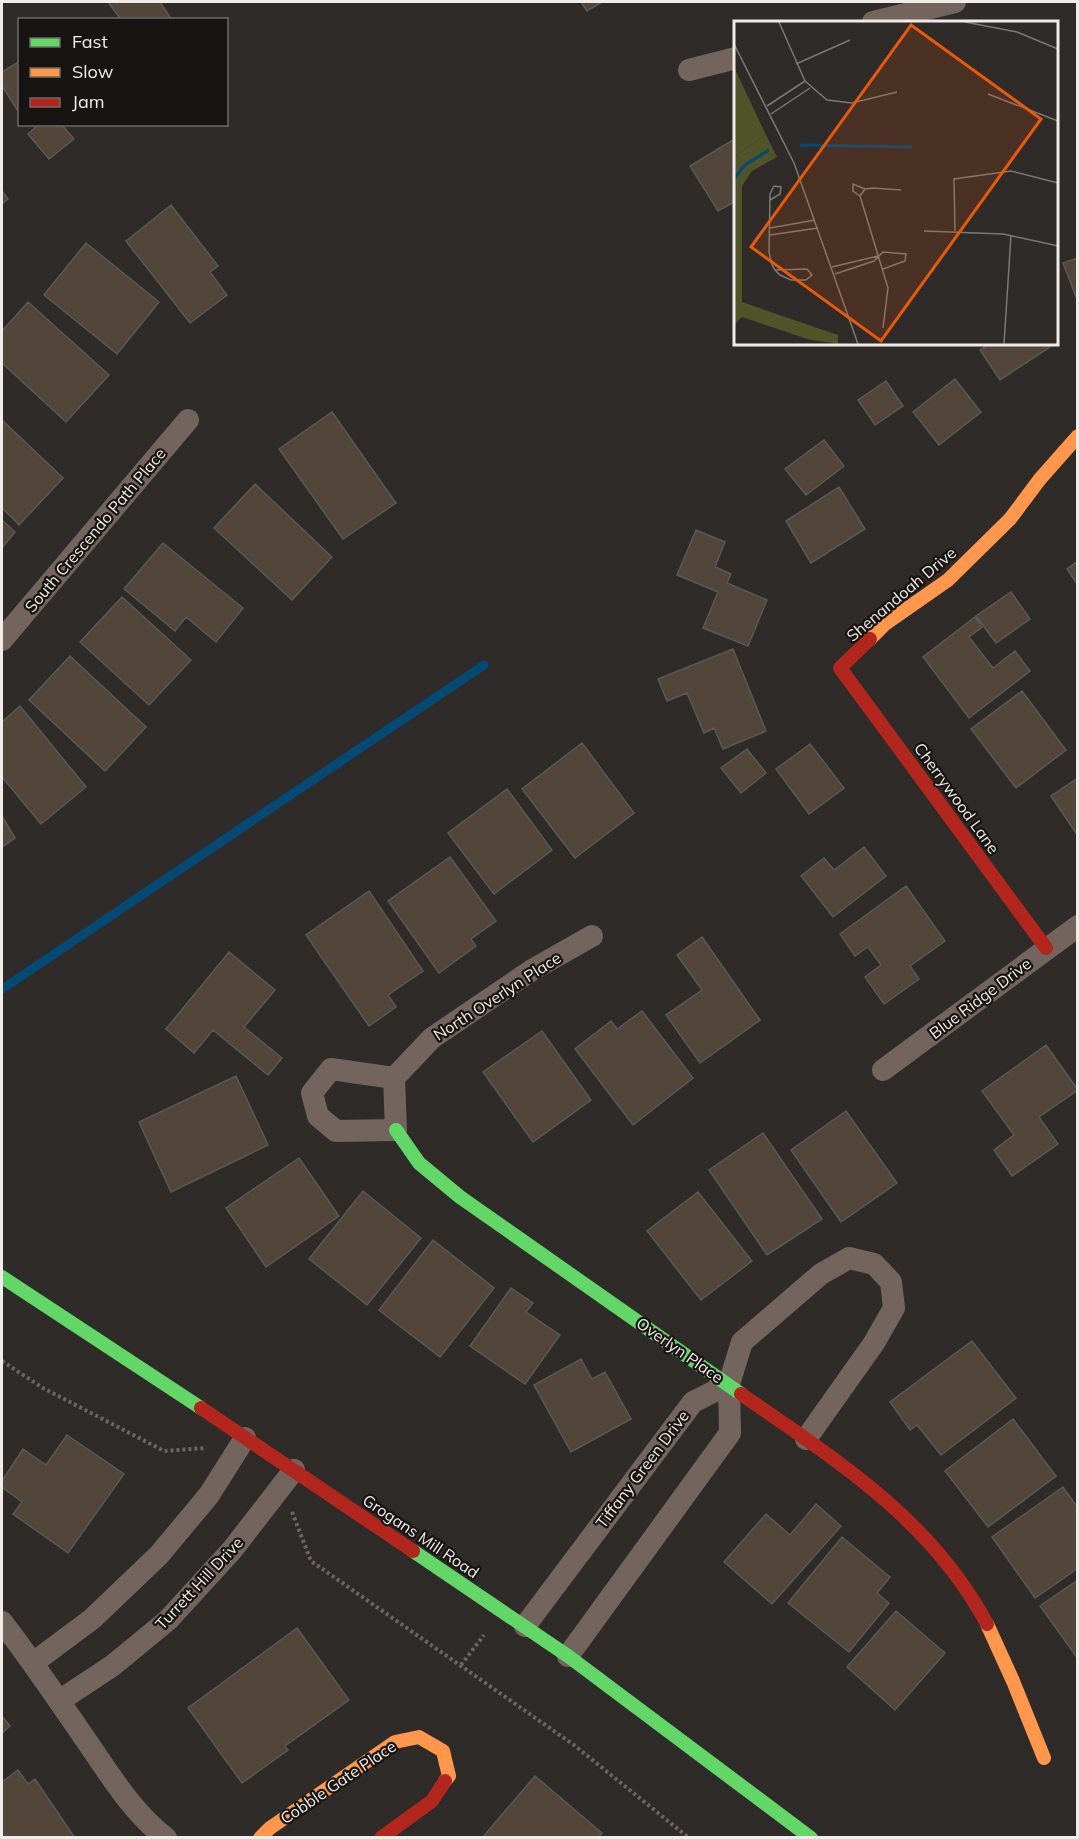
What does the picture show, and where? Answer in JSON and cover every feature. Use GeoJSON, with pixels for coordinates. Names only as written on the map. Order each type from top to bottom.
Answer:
{"type":"FeatureCollection","features":[{"type":"Feature","properties":{"kind":"street"},"geometry":{"type":"LineString","coordinates":[[877,21],[955,2]]}},
{"type":"Feature","properties":{"kind":"street"},"geometry":{"type":"LineString","coordinates":[[689,70],[734,58]]}},
{"type":"Feature","properties":{"kind":"street","name":"South Crescendo Path Place"},"geometry":{"type":"LineString","coordinates":[[2,640],[188,420]]}},
{"type":"Feature","properties":{"kind":"street","name":"Shenandoah Drive"},"geometry":{"type":"LineString","coordinates":[[840,668],[885,624],[948,580],[1010,519],[1077,436]]}},
{"type":"Feature","properties":{"kind":"street","name":"Cherrywood Lane"},"geometry":{"type":"LineString","coordinates":[[840,668],[1047,948]]}},
{"type":"Feature","properties":{"kind":"street","name":"Blue Ridge Drive"},"geometry":{"type":"LineString","coordinates":[[882,1070],[1077,926]]}},
{"type":"Feature","properties":{"kind":"street","name":"North Overlyn Place"},"geometry":{"type":"LineString","coordinates":[[394,1078],[432,1038],[532,970],[592,936]]}},
{"type":"Feature","properties":{"kind":"street"},"geometry":{"type":"LineString","coordinates":[[331,1069],[394,1078],[396,1130],[336,1131],[318,1116],[312,1093],[331,1069]]}},
{"type":"Feature","properties":{"kind":"street","name":"Overlyn Place"},"geometry":{"type":"LineString","coordinates":[[396,1130],[419,1163],[460,1197],[856,1474],[909,1521],[947,1561],[971,1598],[1000,1652],[1044,1758]]}},
{"type":"Feature","properties":{"kind":"street"},"geometry":{"type":"LineString","coordinates":[[568,1656],[729,1433],[729,1384],[742,1342],[820,1274],[849,1258],[874,1264],[891,1282],[894,1308],[874,1343],[806,1439]]}},
{"type":"Feature","properties":{"kind":"street","name":"Grogans Mill Road"},"geometry":{"type":"LineString","coordinates":[[2,1277],[525,1626],[811,1838]]}},
{"type":"Feature","properties":{"kind":"street","name":"Tiffany Green Drive"},"geometry":{"type":"LineString","coordinates":[[525,1626],[693,1402],[729,1384]]}},
{"type":"Feature","properties":{"kind":"street"},"geometry":{"type":"LineString","coordinates":[[33,1663],[92,1619],[159,1555],[209,1495],[245,1438]]}},
{"type":"Feature","properties":{"kind":"street","name":"Turrett Hill Drive"},"geometry":{"type":"LineString","coordinates":[[59,1701],[112,1666],[168,1620],[232,1550],[294,1470]]}},
{"type":"Feature","properties":{"kind":"street"},"geometry":{"type":"LineString","coordinates":[[2,1622],[33,1663],[122,1793],[166,1838]]}},
{"type":"Feature","properties":{"kind":"street","name":"Cobble Gate Place"},"geometry":{"type":"LineString","coordinates":[[260,1838],[270,1828],[395,1742],[419,1737],[443,1751],[449,1776],[432,1801],[381,1838]]}},
{"type":"Feature","properties":{"kind":"path"},"geometry":{"type":"LineString","coordinates":[[2,1361],[43,1388],[164,1450],[212,1448],[230,1462]]}},
{"type":"Feature","properties":{"kind":"path"},"geometry":{"type":"LineString","coordinates":[[275,1495],[290,1506],[311,1561],[574,1745],[689,1838]]}},
{"type":"Feature","properties":{"kind":"building"},"geometry":{"type":"Polygon","coordinates":[[[108,2],[160,2],[171,18],[120,18],[108,2]]]}},
{"type":"Feature","properties":{"kind":"building"},"geometry":{"type":"Polygon","coordinates":[[[581,2],[602,2],[587,11],[581,2]]]}},
{"type":"Feature","properties":{"kind":"building"},"geometry":{"type":"Polygon","coordinates":[[[18,62],[18,111],[2,86],[2,72],[18,62]]]}},
{"type":"Feature","properties":{"kind":"building"},"geometry":{"type":"Polygon","coordinates":[[[37,126],[63,126],[74,139],[49,159],[28,134],[37,126]]]}},
{"type":"Feature","properties":{"kind":"building"},"geometry":{"type":"Polygon","coordinates":[[[734,139],[734,202],[718,211],[690,166],[734,139]]]}},
{"type":"Feature","properties":{"kind":"building"},"geometry":{"type":"Polygon","coordinates":[[[2,191],[8,199],[2,204],[2,191]]]}},
{"type":"Feature","properties":{"kind":"building"},"geometry":{"type":"Polygon","coordinates":[[[171,205],[218,266],[210,272],[227,295],[190,323],[126,241],[171,205]]]}},
{"type":"Feature","properties":{"kind":"building"},"geometry":{"type":"Polygon","coordinates":[[[86,243],[159,302],[117,354],[44,295],[86,243]]]}},
{"type":"Feature","properties":{"kind":"building"},"geometry":{"type":"Polygon","coordinates":[[[1078,258],[1078,302],[1063,263],[1078,258]]]}},
{"type":"Feature","properties":{"kind":"building"},"geometry":{"type":"Polygon","coordinates":[[[28,302],[109,375],[66,422],[2,363],[2,331],[28,302]]]}},
{"type":"Feature","properties":{"kind":"building"},"geometry":{"type":"Polygon","coordinates":[[[988,345],[1049,345],[1050,347],[1000,380],[980,350],[988,345]]]}},
{"type":"Feature","properties":{"kind":"building"},"geometry":{"type":"Polygon","coordinates":[[[955,379],[981,412],[939,445],[913,412],[955,379]]]}},
{"type":"Feature","properties":{"kind":"building"},"geometry":{"type":"Polygon","coordinates":[[[886,381],[903,406],[875,425],[858,400],[886,381]]]}},
{"type":"Feature","properties":{"kind":"building"},"geometry":{"type":"Polygon","coordinates":[[[332,412],[396,503],[343,539],[279,449],[332,412]]]}},
{"type":"Feature","properties":{"kind":"building"},"geometry":{"type":"Polygon","coordinates":[[[2,420],[63,478],[19,525],[2,508],[2,420]]]}},
{"type":"Feature","properties":{"kind":"building"},"geometry":{"type":"Polygon","coordinates":[[[824,440],[844,466],[806,495],[785,469],[824,440]]]}},
{"type":"Feature","properties":{"kind":"building"},"geometry":{"type":"Polygon","coordinates":[[[255,484],[332,557],[292,600],[214,528],[255,484]]]}},
{"type":"Feature","properties":{"kind":"building"},"geometry":{"type":"Polygon","coordinates":[[[839,487],[865,529],[811,563],[786,521],[839,487]]]}},
{"type":"Feature","properties":{"kind":"building"},"geometry":{"type":"Polygon","coordinates":[[[2,520],[15,532],[2,548],[2,520]]]}},
{"type":"Feature","properties":{"kind":"building"},"geometry":{"type":"Polygon","coordinates":[[[696,530],[725,542],[715,567],[731,574],[727,583],[767,600],[748,646],[703,628],[718,592],[677,575],[696,530]]]}},
{"type":"Feature","properties":{"kind":"building"},"geometry":{"type":"Polygon","coordinates":[[[163,543],[243,608],[216,642],[186,617],[175,631],[124,589],[163,543]]]}},
{"type":"Feature","properties":{"kind":"building"},"geometry":{"type":"Polygon","coordinates":[[[1078,561],[1078,585],[1067,569],[1078,561]]]}},
{"type":"Feature","properties":{"kind":"building"},"geometry":{"type":"Polygon","coordinates":[[[1011,592],[1030,619],[996,643],[976,616],[1011,592]]]}},
{"type":"Feature","properties":{"kind":"building"},"geometry":{"type":"Polygon","coordinates":[[[122,597],[191,660],[149,705],[80,642],[122,597]]]}},
{"type":"Feature","properties":{"kind":"building"},"geometry":{"type":"Polygon","coordinates":[[[975,617],[982,627],[969,637],[993,668],[1015,651],[1030,671],[969,718],[923,657],[975,617]]]}},
{"type":"Feature","properties":{"kind":"building"},"geometry":{"type":"Polygon","coordinates":[[[733,649],[766,731],[723,749],[714,728],[704,733],[687,693],[667,701],[658,679],[733,649]]]}},
{"type":"Feature","properties":{"kind":"building"},"geometry":{"type":"Polygon","coordinates":[[[70,656],[146,727],[105,771],[29,700],[70,656]]]}},
{"type":"Feature","properties":{"kind":"building"},"geometry":{"type":"Polygon","coordinates":[[[1022,691],[1066,750],[1016,788],[971,729],[1022,691]]]}},
{"type":"Feature","properties":{"kind":"building"},"geometry":{"type":"Polygon","coordinates":[[[20,706],[86,787],[41,824],[2,777],[2,722],[20,706]]]}},
{"type":"Feature","properties":{"kind":"building"},"geometry":{"type":"Polygon","coordinates":[[[582,743],[634,813],[575,858],[522,789],[582,743]]]}},
{"type":"Feature","properties":{"kind":"building"},"geometry":{"type":"Polygon","coordinates":[[[810,744],[844,788],[809,814],[776,769],[810,744]]]}},
{"type":"Feature","properties":{"kind":"building"},"geometry":{"type":"Polygon","coordinates":[[[747,749],[766,773],[741,793],[721,768],[747,749]]]}},
{"type":"Feature","properties":{"kind":"building"},"geometry":{"type":"Polygon","coordinates":[[[1078,778],[1078,836],[1051,796],[1078,778]]]}},
{"type":"Feature","properties":{"kind":"building"},"geometry":{"type":"Polygon","coordinates":[[[507,789],[552,850],[494,894],[448,833],[507,789]]]}},
{"type":"Feature","properties":{"kind":"building"},"geometry":{"type":"Polygon","coordinates":[[[2,816],[15,838],[2,847],[2,816]]]}},
{"type":"Feature","properties":{"kind":"building"},"geometry":{"type":"Polygon","coordinates":[[[864,847],[886,876],[833,917],[801,876],[824,858],[834,870],[864,847]]]}},
{"type":"Feature","properties":{"kind":"building"},"geometry":{"type":"Polygon","coordinates":[[[450,857],[496,921],[471,939],[476,946],[439,973],[388,901],[450,857]]]}},
{"type":"Feature","properties":{"kind":"building"},"geometry":{"type":"Polygon","coordinates":[[[906,886],[945,941],[910,966],[919,979],[884,1004],[865,977],[881,965],[868,947],[855,956],[840,934],[906,886]]]}},
{"type":"Feature","properties":{"kind":"building"},"geometry":{"type":"Polygon","coordinates":[[[369,891],[423,971],[388,995],[396,1007],[369,1026],[306,935],[369,891]]]}},
{"type":"Feature","properties":{"kind":"building"},"geometry":{"type":"Polygon","coordinates":[[[702,937],[760,1020],[700,1063],[666,1015],[702,990],[677,955],[702,937]]]}},
{"type":"Feature","properties":{"kind":"building"},"geometry":{"type":"Polygon","coordinates":[[[229,952],[275,990],[244,1027],[282,1058],[268,1075],[213,1030],[194,1053],[166,1029],[229,952]]]}},
{"type":"Feature","properties":{"kind":"building"},"geometry":{"type":"Polygon","coordinates":[[[642,1011],[693,1078],[633,1125],[575,1049],[611,1021],[617,1029],[642,1011]]]}},
{"type":"Feature","properties":{"kind":"building"},"geometry":{"type":"Polygon","coordinates":[[[542,1031],[591,1100],[533,1142],[483,1072],[542,1031]]]}},
{"type":"Feature","properties":{"kind":"building"},"geometry":{"type":"Polygon","coordinates":[[[1046,1045],[1078,1090],[1039,1117],[1058,1144],[1012,1176],[994,1150],[1014,1135],[982,1091],[1046,1045]]]}},
{"type":"Feature","properties":{"kind":"building"},"geometry":{"type":"Polygon","coordinates":[[[236,1076],[268,1145],[171,1192],[139,1122],[236,1076]]]}},
{"type":"Feature","properties":{"kind":"building"},"geometry":{"type":"Polygon","coordinates":[[[846,1111],[897,1183],[841,1222],[791,1150],[846,1111]]]}},
{"type":"Feature","properties":{"kind":"building"},"geometry":{"type":"Polygon","coordinates":[[[763,1133],[822,1219],[767,1255],[709,1170],[763,1133]]]}},
{"type":"Feature","properties":{"kind":"building"},"geometry":{"type":"Polygon","coordinates":[[[299,1158],[339,1216],[266,1267],[226,1208],[299,1158]]]}},
{"type":"Feature","properties":{"kind":"building"},"geometry":{"type":"Polygon","coordinates":[[[363,1191],[421,1238],[367,1305],[309,1259],[363,1191]]]}},
{"type":"Feature","properties":{"kind":"building"},"geometry":{"type":"Polygon","coordinates":[[[698,1192],[752,1261],[701,1300],[647,1231],[698,1192]]]}},
{"type":"Feature","properties":{"kind":"building"},"geometry":{"type":"Polygon","coordinates":[[[433,1240],[494,1288],[440,1357],[379,1310],[433,1240]]]}},
{"type":"Feature","properties":{"kind":"building"},"geometry":{"type":"Polygon","coordinates":[[[511,1288],[533,1303],[526,1312],[560,1335],[525,1384],[470,1346],[511,1288]]]}},
{"type":"Feature","properties":{"kind":"building"},"geometry":{"type":"Polygon","coordinates":[[[972,1341],[1016,1398],[941,1455],[917,1425],[910,1430],[890,1402],[972,1341]]]}},
{"type":"Feature","properties":{"kind":"building"},"geometry":{"type":"Polygon","coordinates":[[[581,1359],[592,1379],[605,1372],[631,1419],[571,1452],[534,1385],[581,1359]]]}},
{"type":"Feature","properties":{"kind":"building"},"geometry":{"type":"Polygon","coordinates":[[[1013,1419],[1056,1476],[988,1527],[945,1471],[1013,1419]]]}},
{"type":"Feature","properties":{"kind":"building"},"geometry":{"type":"Polygon","coordinates":[[[67,1435],[124,1474],[68,1553],[13,1514],[22,1502],[2,1487],[2,1481],[23,1449],[46,1465],[67,1435]]]}},
{"type":"Feature","properties":{"kind":"building"},"geometry":{"type":"Polygon","coordinates":[[[1063,1487],[1078,1508],[1078,1568],[1035,1598],[992,1537],[1063,1487]]]}},
{"type":"Feature","properties":{"kind":"building"},"geometry":{"type":"Polygon","coordinates":[[[816,1504],[841,1526],[772,1604],[724,1562],[766,1514],[790,1535],[816,1504]]]}},
{"type":"Feature","properties":{"kind":"building"},"geometry":{"type":"Polygon","coordinates":[[[842,1537],[890,1577],[877,1593],[889,1603],[849,1652],[788,1603],[842,1537]]]}},
{"type":"Feature","properties":{"kind":"building"},"geometry":{"type":"Polygon","coordinates":[[[1078,1580],[1078,1659],[1040,1606],[1078,1580]]]}},
{"type":"Feature","properties":{"kind":"building"},"geometry":{"type":"Polygon","coordinates":[[[896,1611],[945,1653],[895,1710],[847,1667],[896,1611]]]}},
{"type":"Feature","properties":{"kind":"building"},"geometry":{"type":"Polygon","coordinates":[[[297,1628],[349,1700],[285,1746],[288,1750],[242,1783],[188,1708],[297,1628]]]}},
{"type":"Feature","properties":{"kind":"building"},"geometry":{"type":"Polygon","coordinates":[[[2,1716],[10,1726],[2,1733],[2,1716]]]}},
{"type":"Feature","properties":{"kind":"building"},"geometry":{"type":"Polygon","coordinates":[[[18,1770],[28,1784],[35,1779],[75,1838],[2,1838],[2,1782],[18,1770]]]}},
{"type":"Feature","properties":{"kind":"building"},"geometry":{"type":"Polygon","coordinates":[[[535,1776],[602,1833],[598,1838],[482,1838],[535,1776]]]}},
{"type":"Feature","properties":{"kind":"waterway"},"geometry":{"type":"LineString","coordinates":[[2,989],[484,665]]}},
{"type":"Feature","properties":{"kind":"traffic: fast"},"geometry":{"type":"LineString","coordinates":[[396,1130],[419,1163],[460,1197],[741,1394]]}},
{"type":"Feature","properties":{"kind":"traffic: fast"},"geometry":{"type":"LineString","coordinates":[[2,1277],[201,1408]]}},
{"type":"Feature","properties":{"kind":"traffic: fast"},"geometry":{"type":"LineString","coordinates":[[413,1551],[568,1656],[811,1838]]}},
{"type":"Feature","properties":{"kind":"traffic: slow"},"geometry":{"type":"LineString","coordinates":[[870,639],[885,624],[948,580],[1010,519],[1040,479],[1078,436]]}},
{"type":"Feature","properties":{"kind":"traffic: slow"},"geometry":{"type":"LineString","coordinates":[[987,1624],[1044,1758]]}},
{"type":"Feature","properties":{"kind":"traffic: slow"},"geometry":{"type":"LineString","coordinates":[[260,1838],[270,1828],[395,1742],[419,1737],[443,1751],[449,1776],[445,1781]]}},
{"type":"Feature","properties":{"kind":"traffic: jam"},"geometry":{"type":"LineString","coordinates":[[870,639],[840,668],[1046,948]]}},
{"type":"Feature","properties":{"kind":"traffic: jam"},"geometry":{"type":"LineString","coordinates":[[741,1394],[846,1468],[910,1522],[964,1587],[987,1624]]}},
{"type":"Feature","properties":{"kind":"traffic: jam"},"geometry":{"type":"LineString","coordinates":[[201,1408],[413,1551]]}},
{"type":"Feature","properties":{"kind":"traffic: jam"},"geometry":{"type":"LineString","coordinates":[[381,1838],[432,1801],[445,1781]]}}]}
